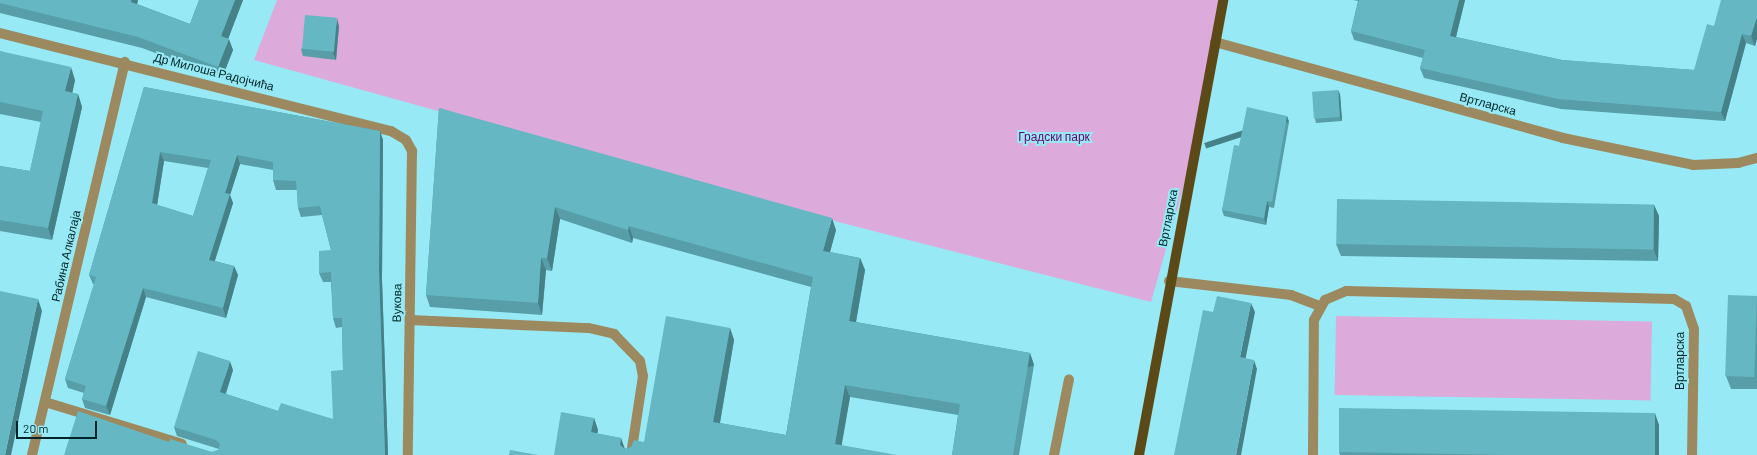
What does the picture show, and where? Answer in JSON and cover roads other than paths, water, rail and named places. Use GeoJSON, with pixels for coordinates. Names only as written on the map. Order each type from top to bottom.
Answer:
{"type":"FeatureCollection","features":[{"type":"Feature","properties":{"kind":"main road","name":"Вртларска"},"geometry":{"type":"LineString","coordinates":[[1139,455],[1169,281],[1223,0]]}},
{"type":"Feature","properties":{"kind":"street","name":"Др Милоша Радојчића"},"geometry":{"type":"LineString","coordinates":[[0,33],[125,62],[391,131],[406,140],[412,151]]}},
{"type":"Feature","properties":{"kind":"street","name":"Вртларска"},"geometry":{"type":"LineString","coordinates":[[1214,42],[1563,138],[1693,165],[1738,163],[1757,158]]}},
{"type":"Feature","properties":{"kind":"street","name":"Рабина Алкалаја"},"geometry":{"type":"LineString","coordinates":[[32,455],[125,62]]}},
{"type":"Feature","properties":{"kind":"street","name":"Вукова"},"geometry":{"type":"LineString","coordinates":[[408,455],[412,151]]}},
{"type":"Feature","properties":{"kind":"street"},"geometry":{"type":"LineString","coordinates":[[1169,281],[1291,295],[1320,306],[1314,320],[1313,455]]}},
{"type":"Feature","properties":{"kind":"street","name":"Вртларска"},"geometry":{"type":"LineString","coordinates":[[1320,306],[1334,294],[1346,291],[1674,299],[1686,306],[1694,329],[1692,455]]}},
{"type":"Feature","properties":{"kind":"street"},"geometry":{"type":"LineString","coordinates":[[410,320],[589,328],[614,334],[640,361],[643,376],[631,455]]}},
{"type":"Feature","properties":{"kind":"street"},"geometry":{"type":"LineString","coordinates":[[1054,455],[1069,380]]}},
{"type":"Feature","properties":{"kind":"street"},"geometry":{"type":"LineString","coordinates":[[44,402],[194,448]]}},
{"type":"Feature","properties":{"kind":"park label","name":"Градски парк"},"geometry":{"type":"Point","coordinates":[1054,137]}}]}
